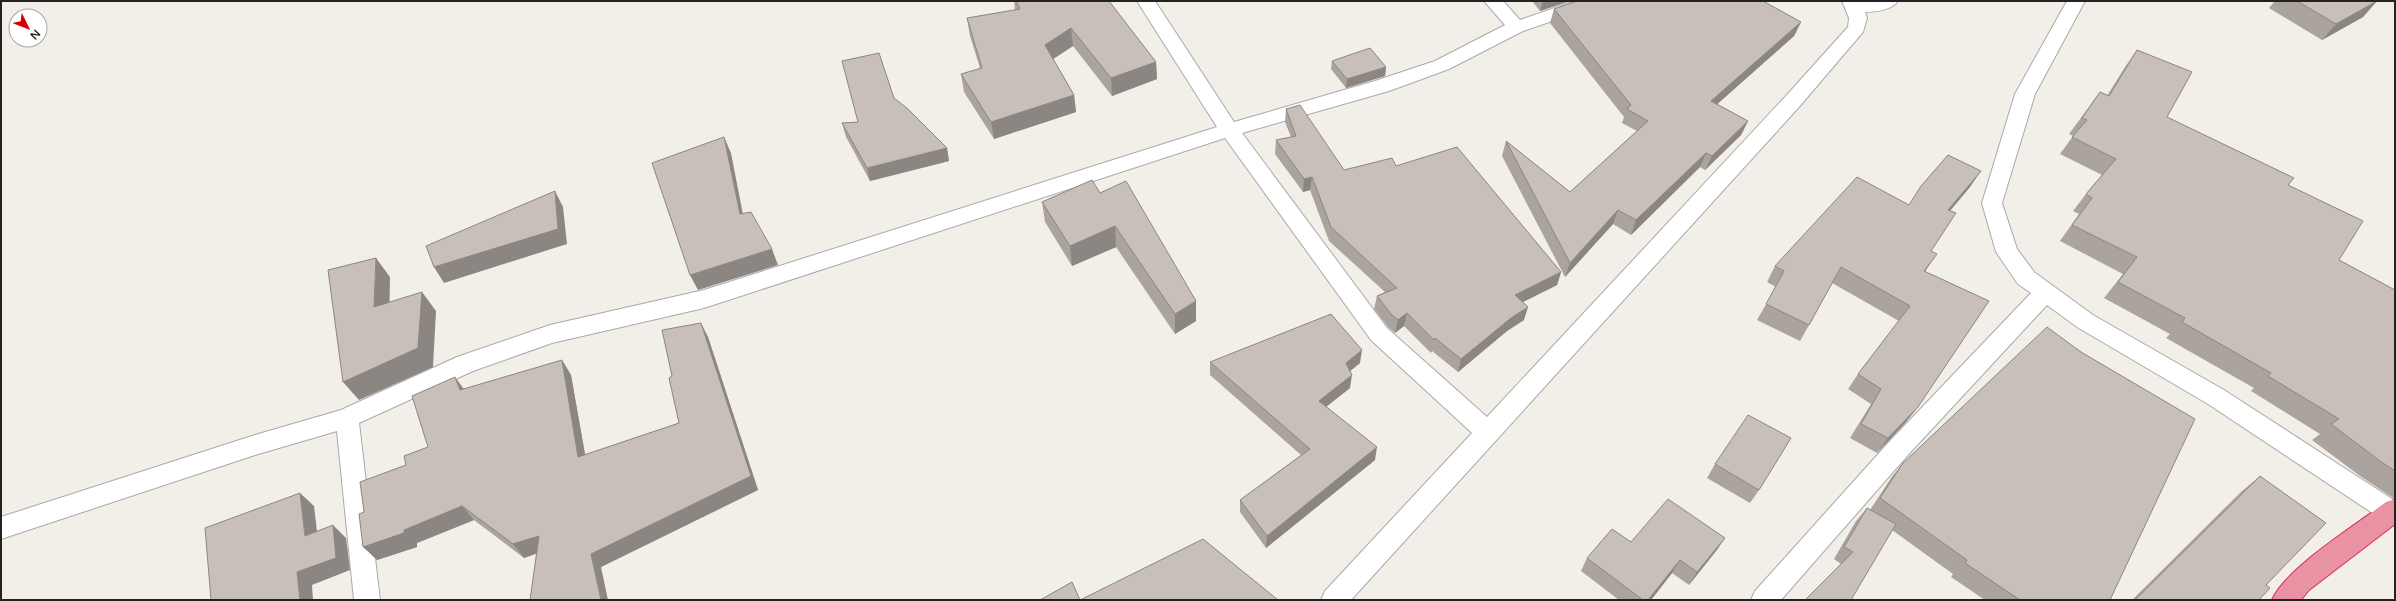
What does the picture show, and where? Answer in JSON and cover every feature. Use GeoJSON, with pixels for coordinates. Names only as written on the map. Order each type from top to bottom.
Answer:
{"type":"FeatureCollection","features":[{"type":"Feature","properties":{"kind":"highway"},"geometry":{"type":"LineString","coordinates":[[2285,600],[2300,582],[2394,511]]}},
{"type":"Feature","properties":{"kind":"street"},"geometry":{"type":"LineString","coordinates":[[1146,1],[1229,130],[1379,334],[1488,433]]}},
{"type":"Feature","properties":{"kind":"street"},"geometry":{"type":"LineString","coordinates":[[1493,1],[1517,27]]}},
{"type":"Feature","properties":{"kind":"street"},"geometry":{"type":"LineString","coordinates":[[1,528],[255,445],[347,418],[465,364],[550,334],[704,299],[1229,130],[1382,86],[1442,65],[1517,27],[1593,1]]}},
{"type":"Feature","properties":{"kind":"street"},"geometry":{"type":"LineString","coordinates":[[1334,600],[1792,102],[1857,28],[1858,18],[1853,4],[1874,6],[1889,1]]}},
{"type":"Feature","properties":{"kind":"street"},"geometry":{"type":"LineString","coordinates":[[2076,1],[2025,94],[1992,203],[2008,252],[2026,278],[2085,321],[2216,397],[2394,511]]}},
{"type":"Feature","properties":{"kind":"street"},"geometry":{"type":"LineString","coordinates":[[1764,600],[1898,449],[2045,292]]}},
{"type":"Feature","properties":{"kind":"street"},"geometry":{"type":"LineString","coordinates":[[347,418],[367,600]]}},
{"type":"Feature","properties":{"kind":"building"},"geometry":{"type":"Polygon","coordinates":[[[1016,1],[1109,1],[1156,62],[1111,78],[1071,28],[1045,45],[1074,95],[991,122],[961,74],[982,68],[967,18],[1020,9],[1016,1]]]}},
{"type":"Feature","properties":{"kind":"building"},"geometry":{"type":"Polygon","coordinates":[[[1577,1],[1763,1],[1801,22],[1711,101],[1748,121],[1712,156],[1706,153],[1636,220],[1618,210],[1570,263],[1506,141],[1570,192],[1648,121],[1627,109],[1631,105],[1554,9],[1577,1]]]}},
{"type":"Feature","properties":{"kind":"building"},"geometry":{"type":"Polygon","coordinates":[[[2297,1],[2377,1],[2336,24],[2297,1]]]}},
{"type":"Feature","properties":{"kind":"building"},"geometry":{"type":"Polygon","coordinates":[[[1370,48],[1386,67],[1347,79],[1332,61],[1370,48]]]}},
{"type":"Feature","properties":{"kind":"building"},"geometry":{"type":"Polygon","coordinates":[[[2137,50],[2192,72],[2167,117],[2294,178],[2288,185],[2363,221],[2339,260],[2395,290],[2395,471],[2331,424],[2339,419],[2268,376],[2271,373],[2182,322],[2185,318],[2118,282],[2137,257],[2072,225],[2092,198],[2086,194],[2116,159],[2072,137],[2087,120],[2082,118],[2100,92],[2109,96],[2137,50]]]}},
{"type":"Feature","properties":{"kind":"building"},"geometry":{"type":"Polygon","coordinates":[[[879,53],[894,98],[908,109],[947,148],[867,168],[842,123],[858,122],[842,61],[879,53]]]}},
{"type":"Feature","properties":{"kind":"building"},"geometry":{"type":"Polygon","coordinates":[[[1300,105],[1344,170],[1392,158],[1396,166],[1457,147],[1561,272],[1515,295],[1528,307],[1511,318],[1461,359],[1435,338],[1434,340],[1407,313],[1398,320],[1391,314],[1377,296],[1397,288],[1331,227],[1312,177],[1304,179],[1276,140],[1296,136],[1286,109],[1300,105]]]}},
{"type":"Feature","properties":{"kind":"building"},"geometry":{"type":"Polygon","coordinates":[[[724,137],[740,214],[751,212],[772,249],[690,275],[652,163],[724,137]]]}},
{"type":"Feature","properties":{"kind":"building"},"geometry":{"type":"Polygon","coordinates":[[[1948,155],[1981,171],[1948,210],[1956,213],[1931,251],[1937,254],[1924,271],[1989,301],[1918,407],[1888,438],[1861,424],[1881,389],[1858,374],[1910,306],[1841,267],[1809,325],[1766,304],[1784,271],[1775,266],[1857,177],[1909,205],[1921,186],[1948,155]]]}},
{"type":"Feature","properties":{"kind":"building"},"geometry":{"type":"Polygon","coordinates":[[[1092,180],[1100,193],[1126,181],[1196,301],[1175,314],[1115,226],[1070,246],[1042,202],[1092,180]]]}},
{"type":"Feature","properties":{"kind":"building"},"geometry":{"type":"Polygon","coordinates":[[[555,191],[558,229],[434,267],[426,246],[555,191]]]}},
{"type":"Feature","properties":{"kind":"building"},"geometry":{"type":"Polygon","coordinates":[[[376,258],[374,307],[422,292],[418,348],[343,382],[328,270],[376,258]]]}},
{"type":"Feature","properties":{"kind":"building"},"geometry":{"type":"Polygon","coordinates":[[[1331,314],[1362,350],[1346,363],[1352,375],[1319,401],[1377,447],[1267,536],[1240,500],[1310,449],[1210,362],[1331,314]]]}},
{"type":"Feature","properties":{"kind":"building"},"geometry":{"type":"Polygon","coordinates":[[[701,323],[751,476],[591,554],[601,600],[530,600],[539,536],[513,544],[462,506],[404,530],[404,533],[363,547],[359,514],[364,512],[360,482],[406,465],[404,456],[428,447],[412,396],[455,377],[460,390],[562,360],[578,457],[679,423],[669,378],[672,376],[662,330],[701,323]]]}},
{"type":"Feature","properties":{"kind":"building"},"geometry":{"type":"Polygon","coordinates":[[[2047,327],[2081,352],[2195,419],[2110,600],[2020,600],[1965,563],[1967,560],[1880,498],[1903,463],[2047,327]]]}},
{"type":"Feature","properties":{"kind":"building"},"geometry":{"type":"Polygon","coordinates":[[[1748,415],[1791,438],[1759,490],[1715,464],[1748,415]]]}},
{"type":"Feature","properties":{"kind":"building"},"geometry":{"type":"Polygon","coordinates":[[[2260,476],[2326,523],[2266,585],[2270,588],[2259,600],[2135,600],[2260,476]]]}},
{"type":"Feature","properties":{"kind":"building"},"geometry":{"type":"Polygon","coordinates":[[[300,493],[305,536],[333,525],[336,558],[297,572],[300,600],[211,600],[205,528],[300,493]]]}},
{"type":"Feature","properties":{"kind":"building"},"geometry":{"type":"Polygon","coordinates":[[[1668,499],[1725,538],[1697,572],[1680,560],[1648,600],[1643,600],[1587,558],[1612,529],[1631,542],[1668,499]]]}},
{"type":"Feature","properties":{"kind":"building"},"geometry":{"type":"Polygon","coordinates":[[[1867,508],[1896,524],[1851,600],[1805,600],[1853,552],[1844,547],[1867,508]]]}},
{"type":"Feature","properties":{"kind":"building"},"geometry":{"type":"Polygon","coordinates":[[[1203,539],[1278,600],[1080,600],[1203,539]]]}},
{"type":"Feature","properties":{"kind":"building"},"geometry":{"type":"Polygon","coordinates":[[[1072,582],[1080,600],[1040,600],[1072,582]]]}}]}
